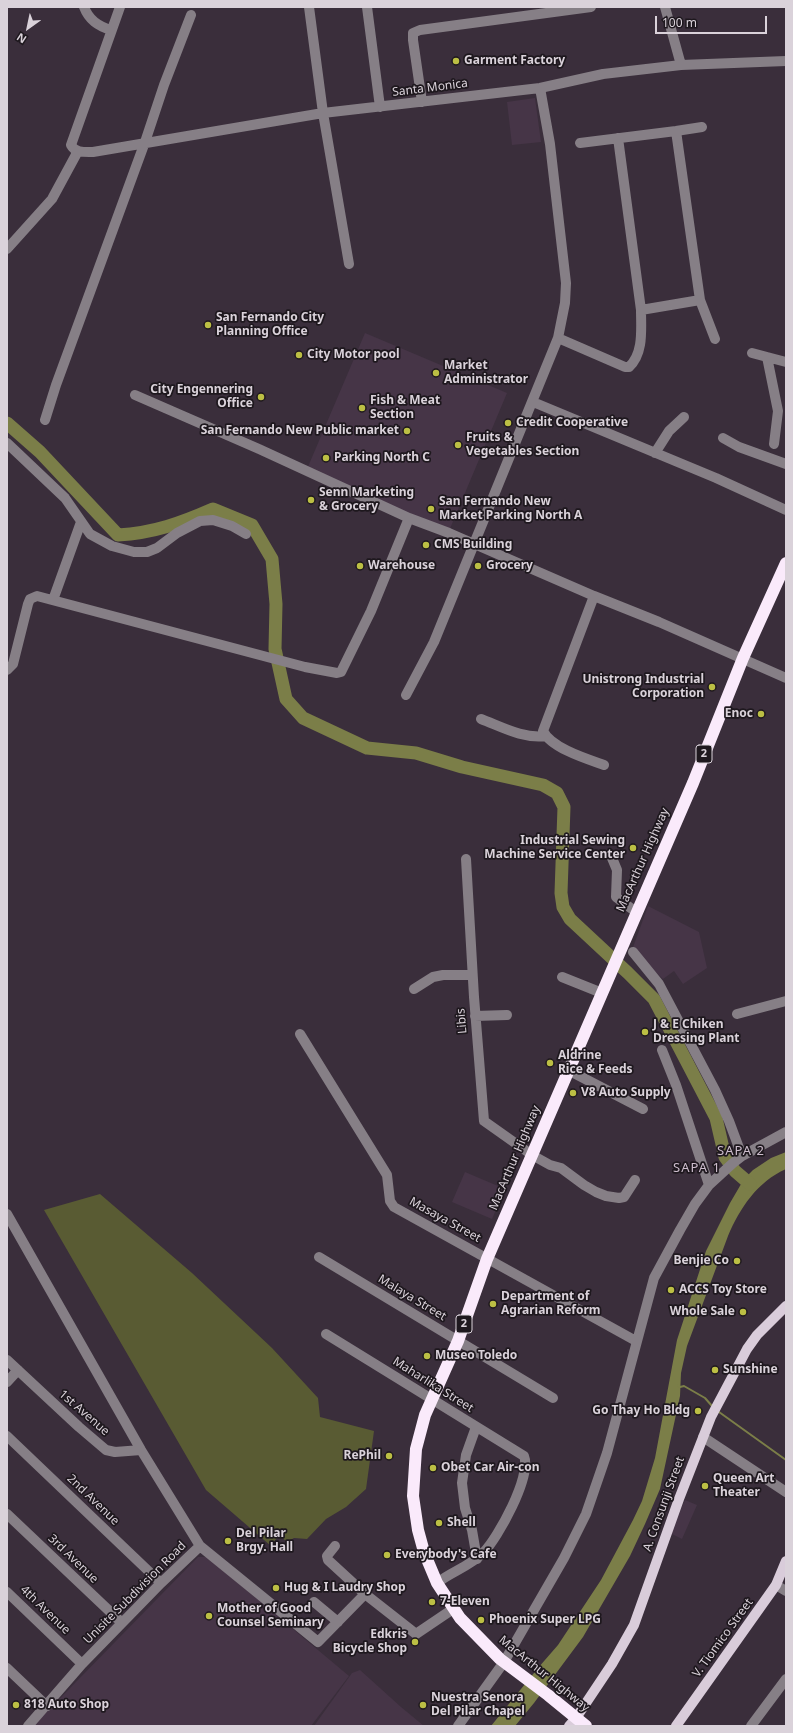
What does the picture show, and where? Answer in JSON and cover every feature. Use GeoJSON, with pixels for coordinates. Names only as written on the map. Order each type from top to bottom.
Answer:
{"type":"FeatureCollection","features":[{"type":"Feature","properties":{"kind":"highway","name":"MacArthur Highway"},"geometry":{"type":"LineString","coordinates":[[586,1726],[573,1722],[548,1695],[504,1662],[478,1637],[453,1609],[437,1583],[424,1552],[418,1530],[413,1496],[416,1449],[432,1399],[458,1341],[487,1259],[622,944],[693,783],[743,658],[786,563]]}},
{"type":"Feature","properties":{"kind":"main road","name":"A. Consunji Street"},"geometry":{"type":"LineString","coordinates":[[573,1722],[612,1664],[634,1625],[703,1437],[716,1408],[747,1350],[757,1335],[786,1306]]}},
{"type":"Feature","properties":{"kind":"main road","name":"V. Tiomico Street"},"geometry":{"type":"LineString","coordinates":[[676,1726],[776,1585],[786,1561]]}},
{"type":"Feature","properties":{"kind":"street"},"geometry":{"type":"LineString","coordinates":[[84,7],[92,21],[101,27],[111,30]]}},
{"type":"Feature","properties":{"kind":"street"},"geometry":{"type":"LineString","coordinates":[[7,249],[52,199],[78,151],[72,148],[71,145],[120,7]]}},
{"type":"Feature","properties":{"kind":"street"},"geometry":{"type":"LineString","coordinates":[[309,7],[323,113],[349,264]]}},
{"type":"Feature","properties":{"kind":"street"},"geometry":{"type":"LineString","coordinates":[[367,7],[380,107]]}},
{"type":"Feature","properties":{"kind":"street"},"geometry":{"type":"LineString","coordinates":[[422,102],[413,40],[414,33],[420,30],[591,7]]}},
{"type":"Feature","properties":{"kind":"street"},"geometry":{"type":"LineString","coordinates":[[666,7],[680,65]]}},
{"type":"Feature","properties":{"kind":"street"},"geometry":{"type":"LineString","coordinates":[[45,420],[56,385],[145,142],[159,98],[191,15]]}},
{"type":"Feature","properties":{"kind":"street","name":"Santa Monica"},"geometry":{"type":"LineString","coordinates":[[78,151],[93,152],[323,113],[540,88],[603,74],[680,65],[786,61]]}},
{"type":"Feature","properties":{"kind":"street"},"geometry":{"type":"LineString","coordinates":[[406,695],[434,642],[558,338],[565,303],[566,282],[550,144],[540,88]]}},
{"type":"Feature","properties":{"kind":"street"},"geometry":{"type":"LineString","coordinates":[[580,143],[676,132],[702,127]]}},
{"type":"Feature","properties":{"kind":"street"},"geometry":{"type":"LineString","coordinates":[[676,132],[700,300],[715,338]]}},
{"type":"Feature","properties":{"kind":"street"},"geometry":{"type":"LineString","coordinates":[[558,338],[624,366],[629,366],[632,364],[641,342],[641,310],[618,138]]}},
{"type":"Feature","properties":{"kind":"street"},"geometry":{"type":"LineString","coordinates":[[641,310],[700,300]]}},
{"type":"Feature","properties":{"kind":"street"},"geometry":{"type":"LineString","coordinates":[[752,353],[786,362]]}},
{"type":"Feature","properties":{"kind":"street"},"geometry":{"type":"LineString","coordinates":[[767,357],[778,411],[774,444]]}},
{"type":"Feature","properties":{"kind":"street"},"geometry":{"type":"LineString","coordinates":[[135,395],[259,449],[409,518],[475,544],[594,596],[743,658],[786,678]]}},
{"type":"Feature","properties":{"kind":"street"},"geometry":{"type":"LineString","coordinates":[[533,402],[786,510]]}},
{"type":"Feature","properties":{"kind":"street"},"geometry":{"type":"LineString","coordinates":[[655,453],[668,431],[684,416]]}},
{"type":"Feature","properties":{"kind":"street"},"geometry":{"type":"LineString","coordinates":[[723,438],[739,447],[786,464]]}},
{"type":"Feature","properties":{"kind":"street"},"geometry":{"type":"LineString","coordinates":[[7,443],[65,498],[90,534],[112,546],[134,552],[147,552],[158,548],[177,532],[200,521],[213,520],[232,526],[246,534]]}},
{"type":"Feature","properties":{"kind":"street"},"geometry":{"type":"LineString","coordinates":[[7,670],[13,664],[19,634],[30,599],[37,596],[250,654],[305,667],[337,673],[341,672],[371,611],[409,518]]}},
{"type":"Feature","properties":{"kind":"street"},"geometry":{"type":"LineString","coordinates":[[53,600],[81,522]]}},
{"type":"Feature","properties":{"kind":"street"},"geometry":{"type":"LineString","coordinates":[[594,596],[543,731],[551,741],[577,755],[604,765]]}},
{"type":"Feature","properties":{"kind":"street"},"geometry":{"type":"LineString","coordinates":[[481,719],[527,736],[535,738],[546,736]]}},
{"type":"Feature","properties":{"kind":"street"},"geometry":{"type":"LineString","coordinates":[[612,858],[618,870],[616,897],[636,912]]}},
{"type":"Feature","properties":{"kind":"street","name":"Libis"},"geometry":{"type":"LineString","coordinates":[[466,859],[472,975],[484,1121],[532,1154]]}},
{"type":"Feature","properties":{"kind":"street"},"geometry":{"type":"LineString","coordinates":[[633,952],[659,984],[715,1090],[741,1157]]}},
{"type":"Feature","properties":{"kind":"street"},"geometry":{"type":"LineString","coordinates":[[414,989],[433,977],[443,975],[472,975]]}},
{"type":"Feature","properties":{"kind":"street"},"geometry":{"type":"LineString","coordinates":[[562,977],[602,993]]}},
{"type":"Feature","properties":{"kind":"street"},"geometry":{"type":"LineString","coordinates":[[737,1014],[786,1000]]}},
{"type":"Feature","properties":{"kind":"street"},"geometry":{"type":"LineString","coordinates":[[475,1016],[507,1015]]}},
{"type":"Feature","properties":{"kind":"street","name":"Masaya Street"},"geometry":{"type":"LineString","coordinates":[[300,1034],[387,1175],[390,1201],[394,1207],[636,1341]]}},
{"type":"Feature","properties":{"kind":"street"},"geometry":{"type":"LineString","coordinates":[[662,1050],[676,1084],[709,1185]]}},
{"type":"Feature","properties":{"kind":"street"},"geometry":{"type":"LineString","coordinates":[[568,1070],[643,1109]]}},
{"type":"Feature","properties":{"kind":"street"},"geometry":{"type":"LineString","coordinates":[[458,1726],[504,1662],[564,1558],[586,1514],[607,1453],[654,1278],[680,1230],[695,1204],[709,1185],[741,1157],[786,1132]]}},
{"type":"Feature","properties":{"kind":"street"},"geometry":{"type":"LineString","coordinates":[[532,1154],[550,1165],[561,1168],[584,1185],[606,1196],[619,1198],[624,1197],[635,1180]]}},
{"type":"Feature","properties":{"kind":"street"},"geometry":{"type":"LineString","coordinates":[[7,1214],[141,1450],[200,1546]]}},
{"type":"Feature","properties":{"kind":"street","name":"Malaya Street"},"geometry":{"type":"LineString","coordinates":[[319,1257],[553,1398]]}},
{"type":"Feature","properties":{"kind":"street","name":"Maharlika Street"},"geometry":{"type":"LineString","coordinates":[[326,1334],[519,1453],[525,1460],[523,1477],[504,1523],[493,1540],[477,1559]]}},
{"type":"Feature","properties":{"kind":"street","name":"1st Avenue"},"geometry":{"type":"LineString","coordinates":[[7,1360],[106,1450],[115,1452],[141,1450]]}},
{"type":"Feature","properties":{"kind":"street"},"geometry":{"type":"LineString","coordinates":[[7,1382],[18,1370]]}},
{"type":"Feature","properties":{"kind":"street"},"geometry":{"type":"LineString","coordinates":[[437,1583],[448,1574],[477,1559],[472,1530],[465,1508],[462,1483],[466,1455],[476,1427]]}},
{"type":"Feature","properties":{"kind":"street","name":"2nd Avenue"},"geometry":{"type":"LineString","coordinates":[[7,1436],[161,1583]]}},
{"type":"Feature","properties":{"kind":"street"},"geometry":{"type":"LineString","coordinates":[[703,1437],[786,1492]]}},
{"type":"Feature","properties":{"kind":"street","name":"3rd Avenue"},"geometry":{"type":"LineString","coordinates":[[7,1514],[122,1623]]}},
{"type":"Feature","properties":{"kind":"street","name":"Unisite Subdivision Road"},"geometry":{"type":"LineString","coordinates":[[28,1726],[82,1664],[161,1583],[200,1546],[318,1642],[365,1594]]}},
{"type":"Feature","properties":{"kind":"street"},"geometry":{"type":"LineString","coordinates":[[335,1546],[327,1556],[328,1560],[365,1594],[416,1634],[453,1609]]}},
{"type":"Feature","properties":{"kind":"street"},"geometry":{"type":"LineString","coordinates":[[776,1585],[786,1592]]}},
{"type":"Feature","properties":{"kind":"street","name":"4th Avenue"},"geometry":{"type":"LineString","coordinates":[[7,1592],[82,1664]]}},
{"type":"Feature","properties":{"kind":"street"},"geometry":{"type":"LineString","coordinates":[[314,1602],[338,1622]]}},
{"type":"Feature","properties":{"kind":"street"},"geometry":{"type":"LineString","coordinates":[[7,1668],[47,1706]]}},
{"type":"Feature","properties":{"kind":"street"},"geometry":{"type":"LineString","coordinates":[[751,1726],[786,1679]]}},
{"type":"Feature","properties":{"kind":"shaded area"},"geometry":{"type":"Polygon","coordinates":[[[535,98],[541,142],[512,145],[507,102],[535,98]]]}},
{"type":"Feature","properties":{"kind":"shaded area","name":"San Fernando New Public market"},"geometry":{"type":"Polygon","coordinates":[[[365,333],[507,393],[449,531],[307,469],[365,333]]]}},
{"type":"Feature","properties":{"kind":"shaded area"},"geometry":{"type":"Polygon","coordinates":[[[648,906],[699,932],[707,968],[683,984],[674,971],[663,979],[632,950],[648,906]]]}},
{"type":"Feature","properties":{"kind":"shaded area"},"geometry":{"type":"Polygon","coordinates":[[[786,1152],[786,1169],[766,1181],[751,1197],[738,1216],[728,1236],[687,1346],[681,1373],[680,1396],[660,1489],[630,1556],[583,1637],[534,1703],[515,1726],[491,1726],[558,1645],[601,1580],[633,1520],[642,1501],[655,1458],[677,1340],[706,1251],[744,1179],[753,1170],[771,1158],[786,1152]]]}},
{"type":"Feature","properties":{"kind":"shaded area"},"geometry":{"type":"Polygon","coordinates":[[[465,1172],[505,1189],[492,1219],[452,1202],[465,1172]]]}},
{"type":"Feature","properties":{"kind":"shaded area"},"geometry":{"type":"Polygon","coordinates":[[[100,1194],[192,1273],[272,1348],[318,1398],[320,1417],[374,1431],[366,1489],[346,1507],[326,1519],[307,1539],[294,1538],[287,1542],[279,1535],[271,1546],[206,1490],[44,1210],[100,1194]]]}},
{"type":"Feature","properties":{"kind":"shaded area"},"geometry":{"type":"Polygon","coordinates":[[[685,1500],[697,1505],[682,1539],[670,1533],[685,1500]]]}},
{"type":"Feature","properties":{"kind":"shaded area","name":"Mother of Good Counsel Seminary"},"geometry":{"type":"Polygon","coordinates":[[[198,1557],[207,1557],[349,1676],[311,1726],[33,1726],[198,1557]]]}},
{"type":"Feature","properties":{"kind":"shaded area"},"geometry":{"type":"Polygon","coordinates":[[[360,1670],[424,1726],[314,1726],[352,1673],[360,1670]]]}},
{"type":"Feature","properties":{"kind":"waterway"},"geometry":{"type":"LineString","coordinates":[[7,423],[40,452],[118,535],[155,530],[190,519],[213,509],[252,525],[272,559],[276,604],[275,649],[286,699],[303,718],[367,748],[416,753],[462,767],[543,785],[557,793],[564,807],[561,893],[563,907],[570,919],[654,999],[716,1118],[725,1157],[735,1171],[750,1184]]}},
{"type":"Feature","properties":{"kind":"waterway"},"geometry":{"type":"LineString","coordinates":[[678,1385],[680,1387],[684,1386],[705,1398],[712,1406]]}},
{"type":"Feature","properties":{"kind":"waterway"},"geometry":{"type":"LineString","coordinates":[[719,1412],[786,1460]]}},
{"type":"Feature","properties":{"kind":"place","name":"Garment Factory"},"geometry":{"type":"Point","coordinates":[456,61]}},
{"type":"Feature","properties":{"kind":"place","name":"San Fernando City Planning Office"},"geometry":{"type":"Point","coordinates":[208,325]}},
{"type":"Feature","properties":{"kind":"place","name":"City Motor pool"},"geometry":{"type":"Point","coordinates":[299,355]}},
{"type":"Feature","properties":{"kind":"place","name":"Market Administrator"},"geometry":{"type":"Point","coordinates":[436,373]}},
{"type":"Feature","properties":{"kind":"place","name":"City Engennering Office"},"geometry":{"type":"Point","coordinates":[261,397]}},
{"type":"Feature","properties":{"kind":"place","name":"Fish & Meat Section"},"geometry":{"type":"Point","coordinates":[362,408]}},
{"type":"Feature","properties":{"kind":"place","name":"Credit Cooperative"},"geometry":{"type":"Point","coordinates":[508,423]}},
{"type":"Feature","properties":{"kind":"place","name":"San Fernando New Public market"},"geometry":{"type":"Point","coordinates":[407,431]}},
{"type":"Feature","properties":{"kind":"place","name":"Fruits & Vegetables Section"},"geometry":{"type":"Point","coordinates":[458,445]}},
{"type":"Feature","properties":{"kind":"place","name":"Parking North C"},"geometry":{"type":"Point","coordinates":[326,458]}},
{"type":"Feature","properties":{"kind":"place","name":"Senn Marketing & Grocery"},"geometry":{"type":"Point","coordinates":[311,500]}},
{"type":"Feature","properties":{"kind":"place","name":"San Fernando New Market Parking North A"},"geometry":{"type":"Point","coordinates":[431,509]}},
{"type":"Feature","properties":{"kind":"place","name":"CMS Building"},"geometry":{"type":"Point","coordinates":[426,545]}},
{"type":"Feature","properties":{"kind":"place","name":"Warehouse"},"geometry":{"type":"Point","coordinates":[360,566]}},
{"type":"Feature","properties":{"kind":"place","name":"Grocery"},"geometry":{"type":"Point","coordinates":[478,566]}},
{"type":"Feature","properties":{"kind":"place","name":"Unistrong Industrial Corporation"},"geometry":{"type":"Point","coordinates":[712,687]}},
{"type":"Feature","properties":{"kind":"place","name":"Enoc"},"geometry":{"type":"Point","coordinates":[761,714]}},
{"type":"Feature","properties":{"kind":"place","name":"Industrial Sewing Machine Service Center"},"geometry":{"type":"Point","coordinates":[633,848]}},
{"type":"Feature","properties":{"kind":"place","name":"J & E Chiken Dressing Plant"},"geometry":{"type":"Point","coordinates":[645,1032]}},
{"type":"Feature","properties":{"kind":"place","name":"Aldrine Rice & Feeds"},"geometry":{"type":"Point","coordinates":[550,1063]}},
{"type":"Feature","properties":{"kind":"place","name":"V8 Auto Supply"},"geometry":{"type":"Point","coordinates":[573,1093]}},
{"type":"Feature","properties":{"kind":"place","name":"Benjie Co"},"geometry":{"type":"Point","coordinates":[737,1261]}},
{"type":"Feature","properties":{"kind":"place","name":"ACCS Toy Store"},"geometry":{"type":"Point","coordinates":[671,1290]}},
{"type":"Feature","properties":{"kind":"place","name":"Department of Agrarian Reform"},"geometry":{"type":"Point","coordinates":[493,1304]}},
{"type":"Feature","properties":{"kind":"place","name":"Whole Sale"},"geometry":{"type":"Point","coordinates":[743,1312]}},
{"type":"Feature","properties":{"kind":"place","name":"Museo Toledo"},"geometry":{"type":"Point","coordinates":[427,1356]}},
{"type":"Feature","properties":{"kind":"place","name":"Sunshine"},"geometry":{"type":"Point","coordinates":[715,1370]}},
{"type":"Feature","properties":{"kind":"place","name":"Go Thay Ho Bldg"},"geometry":{"type":"Point","coordinates":[698,1411]}},
{"type":"Feature","properties":{"kind":"place","name":"RePhil"},"geometry":{"type":"Point","coordinates":[389,1456]}},
{"type":"Feature","properties":{"kind":"place","name":"Obet Car Air-con"},"geometry":{"type":"Point","coordinates":[433,1468]}},
{"type":"Feature","properties":{"kind":"place","name":"Queen Art Theater"},"geometry":{"type":"Point","coordinates":[705,1486]}},
{"type":"Feature","properties":{"kind":"place","name":"Shell"},"geometry":{"type":"Point","coordinates":[439,1523]}},
{"type":"Feature","properties":{"kind":"place","name":"Del Pilar Brgy. Hall"},"geometry":{"type":"Point","coordinates":[228,1541]}},
{"type":"Feature","properties":{"kind":"place","name":"Everybody's Cafe"},"geometry":{"type":"Point","coordinates":[387,1555]}},
{"type":"Feature","properties":{"kind":"place","name":"Hug & I Laudry Shop"},"geometry":{"type":"Point","coordinates":[276,1588]}},
{"type":"Feature","properties":{"kind":"place","name":"7-Eleven"},"geometry":{"type":"Point","coordinates":[432,1602]}},
{"type":"Feature","properties":{"kind":"place","name":"Mother of Good Counsel Seminary"},"geometry":{"type":"Point","coordinates":[209,1616]}},
{"type":"Feature","properties":{"kind":"place","name":"Phoenix Super LPG"},"geometry":{"type":"Point","coordinates":[481,1620]}},
{"type":"Feature","properties":{"kind":"place","name":"Edkris Bicycle Shop"},"geometry":{"type":"Point","coordinates":[415,1642]}},
{"type":"Feature","properties":{"kind":"place","name":"818 Auto Shop"},"geometry":{"type":"Point","coordinates":[16,1705]}},
{"type":"Feature","properties":{"kind":"place","name":"Nuestra Senora Del Pilar Chapel"},"geometry":{"type":"Point","coordinates":[423,1705]}},
{"type":"Feature","properties":{"kind":"district","name":"SAPA 2"},"geometry":{"type":"Point","coordinates":[741,1151]}},
{"type":"Feature","properties":{"kind":"district","name":"SAPA 1"},"geometry":{"type":"Point","coordinates":[697,1168]}}]}
